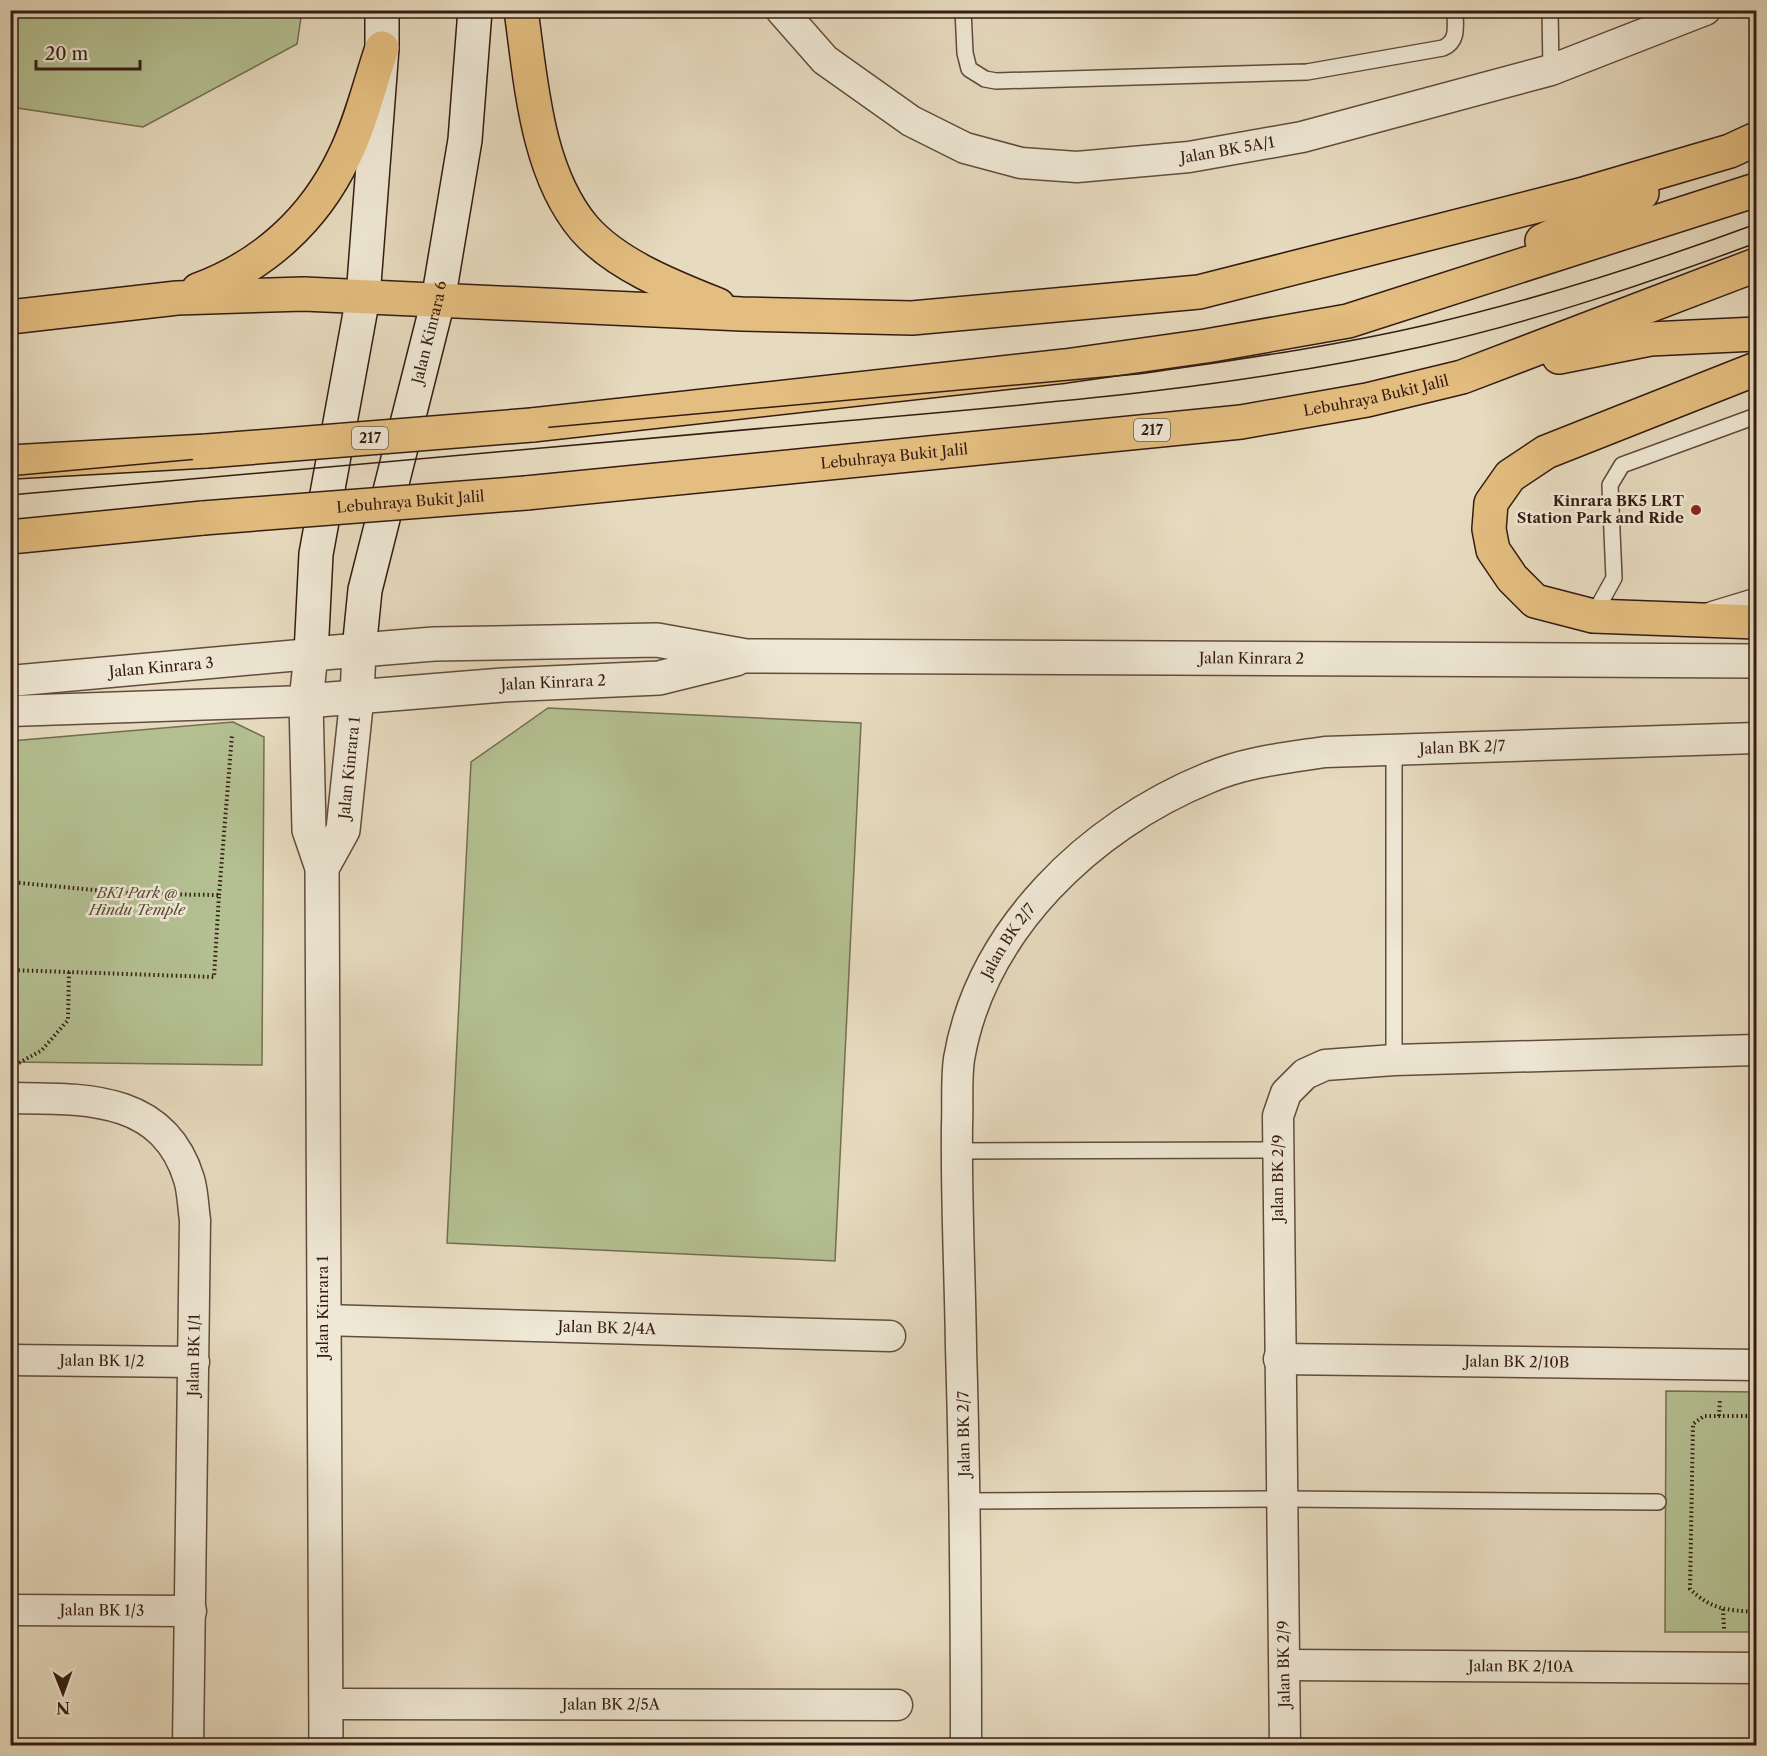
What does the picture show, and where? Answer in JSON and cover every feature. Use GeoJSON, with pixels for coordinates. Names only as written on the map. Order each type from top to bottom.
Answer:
{"type":"FeatureCollection","features":[{"type":"Feature","properties":{"kind":"highway"},"geometry":{"type":"LineString","coordinates":[[521,10],[537,122],[556,182],[584,228],[623,261],[674,287],[742,314]]}},
{"type":"Feature","properties":{"kind":"highway"},"geometry":{"type":"LineString","coordinates":[[177,298],[226,280],[257,262],[292,232],[316,205],[345,156],[382,48]]}},
{"type":"Feature","properties":{"kind":"highway"},"geometry":{"type":"LineString","coordinates":[[10,317],[177,298],[304,294],[742,314],[912,318],[1199,292],[1580,195],[1743,145]]}},
{"type":"Feature","properties":{"kind":"highway"},"geometry":{"type":"LineString","coordinates":[[1432,294],[1743,145]]}},
{"type":"Feature","properties":{"kind":"highway","name":"217"},"geometry":{"type":"LineString","coordinates":[[10,462],[207,451],[532,425],[1065,366],[1206,346],[1348,321],[1756,190]]}},
{"type":"Feature","properties":{"kind":"highway","name":"Lebuhraya Bukit Jalil"},"geometry":{"type":"LineString","coordinates":[[10,537],[203,518],[526,493],[1241,422],[1367,400],[1462,377],[1756,265]]}},
{"type":"Feature","properties":{"kind":"highway"},"geometry":{"type":"LineString","coordinates":[[1462,377],[1650,339],[1756,334]]}},
{"type":"Feature","properties":{"kind":"highway"},"geometry":{"type":"LineString","coordinates":[[1756,369],[1546,452],[1510,476],[1491,503],[1489,529],[1493,550],[1512,578],[1535,601],[1593,616],[1756,622]]}},
{"type":"Feature","properties":{"kind":"street"},"geometry":{"type":"LineString","coordinates":[[311,654],[316,554],[363,297],[382,48],[382,10]]}},
{"type":"Feature","properties":{"kind":"street","name":"Jalan Kinrara 6"},"geometry":{"type":"LineString","coordinates":[[357,697],[358,650],[365,590],[438,301],[465,140],[475,10]]}},
{"type":"Feature","properties":{"kind":"street","name":"Jalan BK 5A/1"},"geometry":{"type":"LineString","coordinates":[[781,10],[825,60],[911,121],[965,148],[1022,163],[1077,167],[1189,157],[1290,140],[1551,70],[1705,10]]}},
{"type":"Feature","properties":{"kind":"street","name":"Jalan Kinrara 2"},"geometry":{"type":"LineString","coordinates":[[311,654],[493,641],[657,640],[746,656],[1756,661]]}},
{"type":"Feature","properties":{"kind":"street","name":"Jalan Kinrara 3"},"geometry":{"type":"LineString","coordinates":[[10,681],[311,654]]}},
{"type":"Feature","properties":{"kind":"street","name":"Jalan Kinrara 1"},"geometry":{"type":"LineString","coordinates":[[311,654],[306,701],[309,830],[322,868],[326,1746]]}},
{"type":"Feature","properties":{"kind":"street","name":"Jalan Kinrara 2"},"geometry":{"type":"LineString","coordinates":[[306,701],[504,686],[659,678],[746,656]]}},
{"type":"Feature","properties":{"kind":"street","name":"Jalan Kinrara 1"},"geometry":{"type":"LineString","coordinates":[[322,868],[343,830],[357,697]]}},
{"type":"Feature","properties":{"kind":"street"},"geometry":{"type":"LineString","coordinates":[[10,711],[306,701]]}},
{"type":"Feature","properties":{"kind":"street","name":"Jalan BK 2/7"},"geometry":{"type":"LineString","coordinates":[[966,1746],[965,1501],[957,1151],[959,1062],[970,1012],[988,970],[1012,932],[1045,890],[1081,855],[1158,801],[1209,777],[1261,761],[1325,752],[1394,752],[1756,738]]}},
{"type":"Feature","properties":{"kind":"street","name":"Jalan BK 2/9"},"geometry":{"type":"LineString","coordinates":[[1285,1746],[1278,1116],[1286,1093],[1305,1074],[1325,1065],[1394,1060],[1756,1050]]}},
{"type":"Feature","properties":{"kind":"street","name":"Jalan BK 1/1"},"geometry":{"type":"LineString","coordinates":[[10,1098],[85,1099],[119,1106],[148,1122],[173,1145],[189,1179],[195,1220],[188,1746]]}},
{"type":"Feature","properties":{"kind":"street","name":"Jalan BK 2/4A"},"geometry":{"type":"LineString","coordinates":[[323,1320],[890,1336]]}},
{"type":"Feature","properties":{"kind":"street","name":"Jalan BK 2/10B"},"geometry":{"type":"LineString","coordinates":[[1279,1359],[1756,1365]]}},
{"type":"Feature","properties":{"kind":"street","name":"Jalan BK 1/2"},"geometry":{"type":"LineString","coordinates":[[10,1360],[194,1362]]}},
{"type":"Feature","properties":{"kind":"street","name":"Jalan BK 1/3"},"geometry":{"type":"LineString","coordinates":[[10,1610],[191,1611]]}},
{"type":"Feature","properties":{"kind":"street","name":"Jalan BK 2/10A"},"geometry":{"type":"LineString","coordinates":[[1285,1665],[1756,1668]]}},
{"type":"Feature","properties":{"kind":"street","name":"Jalan BK 2/5A"},"geometry":{"type":"LineString","coordinates":[[326,1704],[897,1705]]}},
{"type":"Feature","properties":{"kind":"lane"},"geometry":{"type":"LineString","coordinates":[[963,10],[965,53],[969,69],[985,79],[996,81],[1307,72],[1451,45],[1455,37],[1455,10]]}},
{"type":"Feature","properties":{"kind":"lane"},"geometry":{"type":"LineString","coordinates":[[1550,10],[1551,70]]}},
{"type":"Feature","properties":{"kind":"lane"},"geometry":{"type":"LineString","coordinates":[[1593,616],[1614,578],[1610,485],[1622,465],[1756,416]]}},
{"type":"Feature","properties":{"kind":"lane"},"geometry":{"type":"LineString","coordinates":[[1679,620],[1756,596]]}},
{"type":"Feature","properties":{"kind":"lane"},"geometry":{"type":"LineString","coordinates":[[1394,752],[1394,1060]]}},
{"type":"Feature","properties":{"kind":"lane"},"geometry":{"type":"LineString","coordinates":[[957,1151],[1278,1150]]}},
{"type":"Feature","properties":{"kind":"lane"},"geometry":{"type":"LineString","coordinates":[[965,1501],[1281,1499],[1658,1502]]}},
{"type":"Feature","properties":{"kind":"path"},"geometry":{"type":"LineString","coordinates":[[10,970],[214,977],[232,733]]}},
{"type":"Feature","properties":{"kind":"path"},"geometry":{"type":"LineString","coordinates":[[10,882],[136,894],[219,895]]}},
{"type":"Feature","properties":{"kind":"path"},"geometry":{"type":"LineString","coordinates":[[19,1063],[42,1050],[68,1020],[69,972]]}},
{"type":"Feature","properties":{"kind":"path"},"geometry":{"type":"LineString","coordinates":[[1719,1416],[1720,1399]]}},
{"type":"Feature","properties":{"kind":"path"},"geometry":{"type":"LineString","coordinates":[[1756,1416],[1704,1416],[1694,1424],[1690,1589],[1704,1602],[1723,1609],[1756,1612]]}},
{"type":"Feature","properties":{"kind":"path"},"geometry":{"type":"LineString","coordinates":[[1723,1609],[1724,1629]]}},
{"type":"Feature","properties":{"kind":"green space"},"geometry":{"type":"Polygon","coordinates":[[[11,10],[302,11],[297,44],[143,127],[11,107],[11,10]]]}},
{"type":"Feature","properties":{"kind":"green space"},"geometry":{"type":"Polygon","coordinates":[[[548,708],[861,723],[835,1261],[447,1243],[471,762],[548,708]]]}},
{"type":"Feature","properties":{"kind":"green space","name":"BK1 Park @ Hindu Temple"},"geometry":{"type":"Polygon","coordinates":[[[233,722],[264,737],[262,1065],[11,1062],[11,741],[233,722]]]}},
{"type":"Feature","properties":{"kind":"green space"},"geometry":{"type":"Polygon","coordinates":[[[1666,1391],[1756,1392],[1756,1632],[1665,1632],[1666,1391]]]}},
{"type":"Feature","properties":{"kind":"tram line"},"geometry":{"type":"LineString","coordinates":[[10,476],[1138,374],[1318,346],[1390,333],[1468,315],[1592,280],[1756,224]]}},
{"type":"Feature","properties":{"kind":"tram line"},"geometry":{"type":"LineString","coordinates":[[10,495],[1035,404],[1270,375],[1425,346],[1509,325],[1634,287],[1756,243]]}},
{"type":"Feature","properties":{"kind":"place","name":"Kinrara BK5 LRT Station Park and Ride"},"geometry":{"type":"Point","coordinates":[1696,510]}}]}
